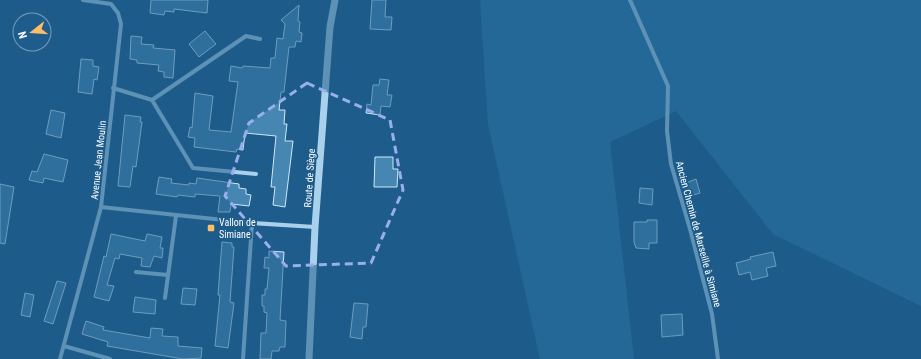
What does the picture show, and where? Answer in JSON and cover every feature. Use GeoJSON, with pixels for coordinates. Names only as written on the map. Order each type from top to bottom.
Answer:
{"type":"FeatureCollection","features":[{"type":"Feature","properties":{"kind":"street","name":"Avenue Jean Moulin"},"geometry":{"type":"LineString","coordinates":[[83,0],[111,4],[118,13],[121,24],[101,207],[176,216],[315,227]]}},
{"type":"Feature","properties":{"kind":"street","name":"Route de Siège"},"geometry":{"type":"LineString","coordinates":[[309,359],[315,227],[330,27],[335,0]]}},
{"type":"Feature","properties":{"kind":"street","name":"Ancien Chemin de Marseille à Simiane"},"geometry":{"type":"LineString","coordinates":[[630,0],[668,86],[668,131],[671,164],[712,314],[718,359]]}},
{"type":"Feature","properties":{"kind":"street"},"geometry":{"type":"LineString","coordinates":[[152,100],[246,36],[260,39]]}},
{"type":"Feature","properties":{"kind":"street"},"geometry":{"type":"LineString","coordinates":[[113,88],[152,100],[193,168],[256,174]]}},
{"type":"Feature","properties":{"kind":"street"},"geometry":{"type":"LineString","coordinates":[[60,359],[101,207]]}},
{"type":"Feature","properties":{"kind":"street"},"geometry":{"type":"LineString","coordinates":[[165,298],[176,216]]}},
{"type":"Feature","properties":{"kind":"street"},"geometry":{"type":"LineString","coordinates":[[243,359],[252,223]]}},
{"type":"Feature","properties":{"kind":"street"},"geometry":{"type":"LineString","coordinates":[[136,272],[168,275]]}},
{"type":"Feature","properties":{"kind":"street"},"geometry":{"type":"LineString","coordinates":[[64,346],[110,359]]}},
{"type":"Feature","properties":{"kind":"highlighted area"},"geometry":{"type":"Polygon","coordinates":[[[307,83],[390,120],[403,190],[371,263],[286,266],[225,196],[249,123],[307,83]]]}},
{"type":"Feature","properties":{"kind":"shaded area"},"geometry":{"type":"Polygon","coordinates":[[[480,0],[921,0],[921,306],[773,234],[676,111],[610,142],[634,359],[540,359],[488,124],[480,0]]]}},
{"type":"Feature","properties":{"kind":"building"},"geometry":{"type":"Polygon","coordinates":[[[151,0],[208,0],[207,13],[174,9],[174,12],[165,11],[164,15],[150,13],[151,0]]]}},
{"type":"Feature","properties":{"kind":"building"},"geometry":{"type":"Polygon","coordinates":[[[372,0],[386,0],[385,17],[392,17],[391,30],[370,29],[372,0]]]}},
{"type":"Feature","properties":{"kind":"building"},"geometry":{"type":"Polygon","coordinates":[[[299,5],[298,21],[300,22],[299,32],[302,33],[301,42],[296,41],[295,47],[289,47],[284,92],[281,92],[279,110],[285,110],[284,124],[287,124],[285,141],[293,141],[285,207],[273,205],[275,187],[271,187],[276,136],[245,133],[243,150],[237,149],[236,152],[194,147],[195,138],[188,137],[190,127],[192,128],[195,93],[213,96],[209,130],[231,132],[238,82],[229,81],[231,66],[242,68],[243,66],[270,68],[271,58],[275,58],[277,38],[283,39],[285,24],[281,20],[299,5]]]}},
{"type":"Feature","properties":{"kind":"building"},"geometry":{"type":"Polygon","coordinates":[[[205,31],[216,44],[199,57],[189,44],[205,31]]]}},
{"type":"Feature","properties":{"kind":"building"},"geometry":{"type":"Polygon","coordinates":[[[131,36],[142,37],[141,44],[154,45],[153,48],[175,50],[173,78],[164,77],[164,72],[158,71],[159,65],[137,63],[137,60],[130,59],[131,36]]]}},
{"type":"Feature","properties":{"kind":"building"},"geometry":{"type":"Polygon","coordinates":[[[81,59],[93,60],[93,66],[99,67],[97,80],[94,79],[92,94],[78,92],[81,59]]]}},
{"type":"Feature","properties":{"kind":"building"},"geometry":{"type":"Polygon","coordinates":[[[380,79],[389,80],[387,95],[392,95],[390,107],[381,106],[380,115],[366,113],[367,104],[371,105],[373,85],[379,85],[380,79]]]}},
{"type":"Feature","properties":{"kind":"building"},"geometry":{"type":"Polygon","coordinates":[[[51,110],[65,113],[61,138],[46,134],[51,110]]]}},
{"type":"Feature","properties":{"kind":"building"},"geometry":{"type":"Polygon","coordinates":[[[125,115],[141,117],[140,122],[142,122],[136,167],[133,166],[130,187],[118,186],[125,115]]]}},
{"type":"Feature","properties":{"kind":"building"},"geometry":{"type":"Polygon","coordinates":[[[44,154],[68,160],[63,182],[44,178],[43,183],[29,180],[32,171],[37,172],[44,154]]]}},
{"type":"Feature","properties":{"kind":"building"},"geometry":{"type":"Polygon","coordinates":[[[375,157],[393,157],[393,169],[398,169],[397,187],[374,187],[375,157]]]}},
{"type":"Feature","properties":{"kind":"building"},"geometry":{"type":"Polygon","coordinates":[[[159,177],[172,179],[171,183],[189,185],[189,183],[196,184],[197,178],[239,184],[239,188],[246,189],[246,194],[251,195],[249,206],[231,204],[230,212],[218,212],[220,196],[195,194],[195,197],[178,195],[177,197],[156,194],[159,177]]]}},
{"type":"Feature","properties":{"kind":"building"},"geometry":{"type":"Polygon","coordinates":[[[696,179],[700,193],[690,196],[686,183],[696,179]]]}},
{"type":"Feature","properties":{"kind":"building"},"geometry":{"type":"Polygon","coordinates":[[[0,184],[14,187],[5,244],[0,243],[0,184]]]}},
{"type":"Feature","properties":{"kind":"building"},"geometry":{"type":"Polygon","coordinates":[[[640,188],[653,189],[652,205],[639,203],[640,188]]]}},
{"type":"Feature","properties":{"kind":"building"},"geometry":{"type":"Polygon","coordinates":[[[647,220],[657,220],[657,243],[649,243],[649,249],[636,248],[634,242],[634,222],[647,222],[647,220]]]}},
{"type":"Feature","properties":{"kind":"building"},"geometry":{"type":"Polygon","coordinates":[[[111,234],[145,241],[147,234],[162,237],[160,248],[163,248],[162,258],[154,256],[150,267],[141,266],[142,258],[120,254],[119,259],[115,258],[107,285],[114,286],[109,301],[94,297],[111,234]]]}},
{"type":"Feature","properties":{"kind":"building"},"geometry":{"type":"Polygon","coordinates":[[[222,242],[232,243],[232,247],[234,247],[230,302],[234,303],[228,348],[215,346],[220,295],[218,295],[222,242]]]}},
{"type":"Feature","properties":{"kind":"building"},"geometry":{"type":"Polygon","coordinates":[[[269,251],[284,252],[280,320],[286,321],[285,347],[280,347],[279,351],[272,351],[271,359],[260,359],[261,333],[266,333],[267,313],[264,312],[264,306],[262,306],[262,295],[265,295],[265,289],[267,289],[269,268],[264,268],[265,257],[269,258],[269,251]]]}},
{"type":"Feature","properties":{"kind":"building"},"geometry":{"type":"Polygon","coordinates":[[[773,252],[776,266],[766,268],[768,276],[752,280],[750,272],[739,275],[736,263],[751,259],[750,257],[773,252]]]}},
{"type":"Feature","properties":{"kind":"building"},"geometry":{"type":"Polygon","coordinates":[[[57,281],[66,283],[53,324],[44,321],[57,281]]]}},
{"type":"Feature","properties":{"kind":"building"},"geometry":{"type":"Polygon","coordinates":[[[183,288],[197,289],[195,305],[181,304],[183,288]]]}},
{"type":"Feature","properties":{"kind":"building"},"geometry":{"type":"Polygon","coordinates":[[[25,293],[34,295],[30,317],[21,315],[25,293]]]}},
{"type":"Feature","properties":{"kind":"building"},"geometry":{"type":"Polygon","coordinates":[[[135,297],[156,300],[155,314],[133,312],[135,297]]]}},
{"type":"Feature","properties":{"kind":"building"},"geometry":{"type":"Polygon","coordinates":[[[354,303],[368,304],[366,327],[363,327],[362,339],[350,337],[354,303]]]}},
{"type":"Feature","properties":{"kind":"building"},"geometry":{"type":"Polygon","coordinates":[[[682,314],[683,335],[662,337],[661,315],[682,314]]]}},
{"type":"Feature","properties":{"kind":"building"},"geometry":{"type":"Polygon","coordinates":[[[86,321],[104,327],[103,330],[150,338],[151,328],[163,329],[162,336],[178,337],[178,346],[202,348],[201,358],[183,359],[107,346],[108,342],[82,334],[86,321]]]}},
{"type":"Feature","properties":{"kind":"place","name":"Vallon de Simiane"},"geometry":{"type":"Point","coordinates":[211,228]}}]}
